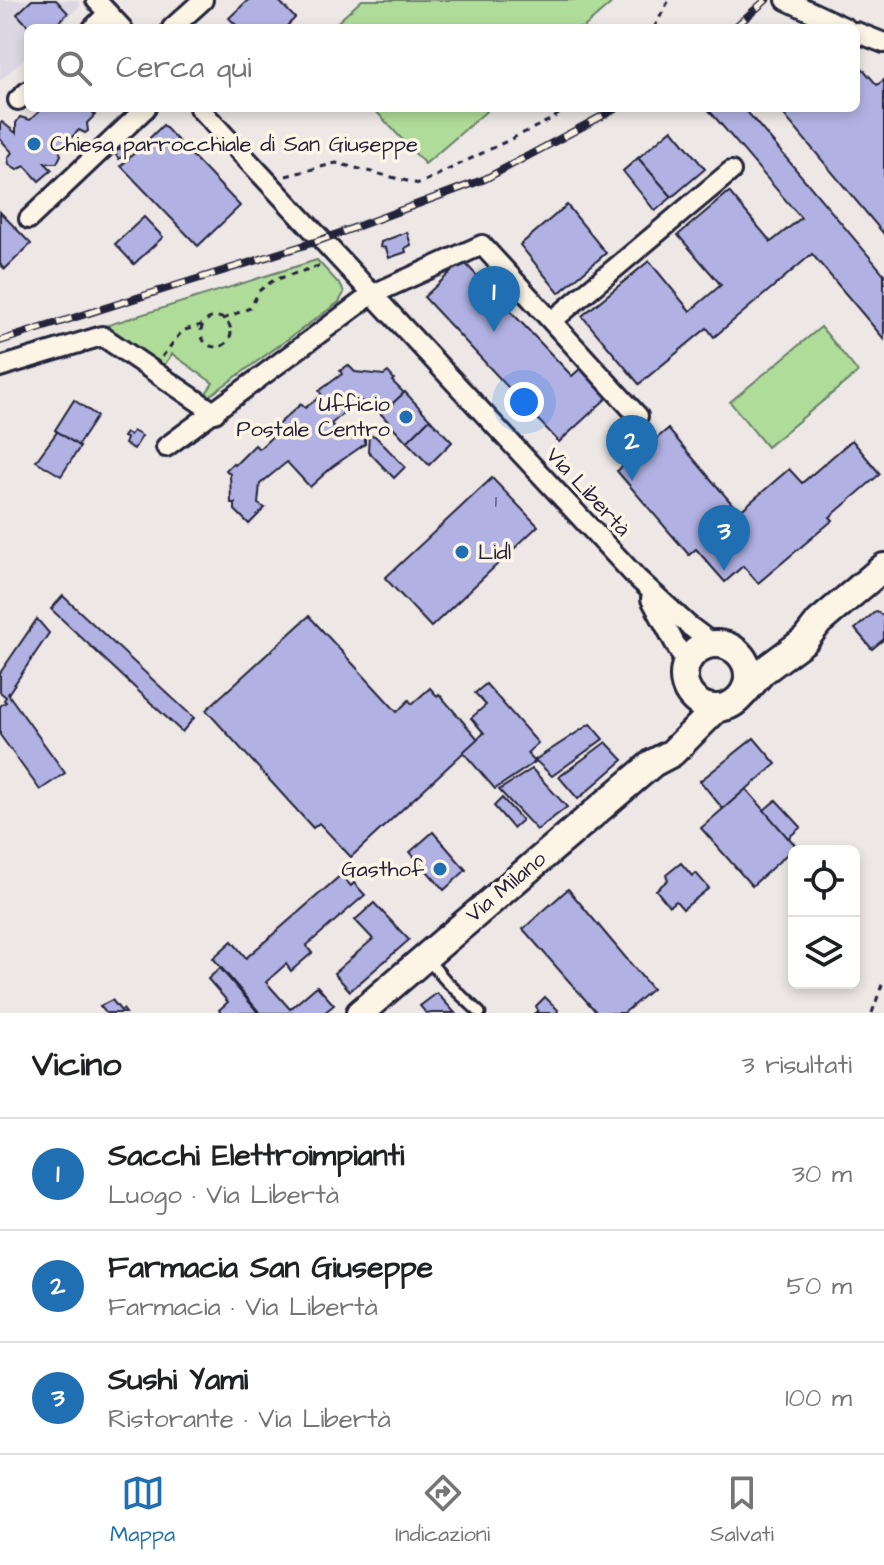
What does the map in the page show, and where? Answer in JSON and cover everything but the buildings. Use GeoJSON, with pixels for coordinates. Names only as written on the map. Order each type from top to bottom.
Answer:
{"type":"FeatureCollection","features":[{"type":"Feature","properties":{"kind":"main road","name":"Via Milano"},"geometry":{"type":"LineString","coordinates":[[360,1013],[653,763],[672,753],[717,708],[728,706],[744,693],[762,672],[805,640],[819,622],[884,567]]}},
{"type":"Feature","properties":{"kind":"main road","name":"Via Milano"},"geometry":{"type":"LineString","coordinates":[[722,645],[765,647],[819,622]]}},
{"type":"Feature","properties":{"kind":"main road"},"geometry":{"type":"LineString","coordinates":[[717,708],[698,703],[686,676],[696,650],[722,645],[746,663],[748,683],[744,693]]}},
{"type":"Feature","properties":{"kind":"main road","name":"Via Milano"},"geometry":{"type":"LineString","coordinates":[[653,763],[678,722],[686,676]]}},
{"type":"Feature","properties":{"kind":"street"},"geometry":{"type":"LineString","coordinates":[[176,24],[203,0]]}},
{"type":"Feature","properties":{"kind":"street"},"geometry":{"type":"LineString","coordinates":[[786,0],[837,24]]}},
{"type":"Feature","properties":{"kind":"street"},"geometry":{"type":"LineString","coordinates":[[102,7],[118,24]]}},
{"type":"Feature","properties":{"kind":"street"},"geometry":{"type":"LineString","coordinates":[[860,34],[884,43]]}},
{"type":"Feature","properties":{"kind":"street"},"geometry":{"type":"LineString","coordinates":[[29,219],[142,112]]}},
{"type":"Feature","properties":{"kind":"street","name":"Via Libertà"},"geometry":{"type":"LineString","coordinates":[[203,112],[636,577],[688,625],[722,645]]}},
{"type":"Feature","properties":{"kind":"street"},"geometry":{"type":"LineString","coordinates":[[552,321],[731,171]]}},
{"type":"Feature","properties":{"kind":"street"},"geometry":{"type":"LineString","coordinates":[[166,447],[371,295],[482,245],[638,416]]}},
{"type":"Feature","properties":{"kind":"street"},"geometry":{"type":"LineString","coordinates":[[0,367],[102,336],[215,413]]}},
{"type":"Feature","properties":{"kind":"street"},"geometry":{"type":"LineString","coordinates":[[636,577],[657,609],[686,676]]}},
{"type":"Feature","properties":{"kind":"lane"},"geometry":{"type":"LineString","coordinates":[[426,957],[480,1013]]}},
{"type":"Feature","properties":{"kind":"path"},"geometry":{"type":"LineString","coordinates":[[656,24],[669,0]]}},
{"type":"Feature","properties":{"kind":"path"},"geometry":{"type":"LineString","coordinates":[[269,181],[336,163],[419,184],[562,112]]}},
{"type":"Feature","properties":{"kind":"path"},"geometry":{"type":"LineString","coordinates":[[223,319],[250,308],[260,290],[274,280],[318,267],[336,257]]}},
{"type":"Feature","properties":{"kind":"path"},"geometry":{"type":"LineString","coordinates":[[153,371],[182,331],[215,317],[223,319],[230,326],[231,336],[220,346],[210,345],[203,339],[204,324]]}},
{"type":"Feature","properties":{"kind":"path"},"geometry":{"type":"LineString","coordinates":[[872,1013],[884,979]]}},
{"type":"Feature","properties":{"kind":"shaded area"},"geometry":{"type":"Polygon","coordinates":[[[0,0],[76,0],[81,5],[61,24],[24,24],[24,59],[0,81],[0,0]]]}},
{"type":"Feature","properties":{"kind":"green space"},"geometry":{"type":"Polygon","coordinates":[[[362,0],[615,0],[588,24],[335,24],[362,0]]]}},
{"type":"Feature","properties":{"kind":"green space"},"geometry":{"type":"Polygon","coordinates":[[[377,112],[485,112],[425,164],[377,112]]]}},
{"type":"Feature","properties":{"kind":"green space"},"geometry":{"type":"Polygon","coordinates":[[[317,260],[342,287],[344,293],[339,302],[208,397],[204,396],[213,383],[172,354],[163,367],[105,326],[317,260]]]}},
{"type":"Feature","properties":{"kind":"green space"},"geometry":{"type":"Polygon","coordinates":[[[821,327],[858,372],[767,447],[730,402],[821,327]]]}},
{"type":"Feature","properties":{"kind":"railway"},"geometry":{"type":"LineString","coordinates":[[739,24],[766,0]]}},
{"type":"Feature","properties":{"kind":"railway"},"geometry":{"type":"LineString","coordinates":[[0,341],[321,240],[485,179],[610,112]]}},
{"type":"Feature","properties":{"kind":"place","name":"Chiesa parrocchiale di San Giuseppe"},"geometry":{"type":"Point","coordinates":[34,144]}},
{"type":"Feature","properties":{"kind":"place","name":"Sacchi Elettroimpianti"},"geometry":{"type":"Point","coordinates":[494,332]}},
{"type":"Feature","properties":{"kind":"place","name":"Ufficio Postale Centro"},"geometry":{"type":"Point","coordinates":[406,417]}},
{"type":"Feature","properties":{"kind":"place","name":"Farmacia San Giuseppe"},"geometry":{"type":"Point","coordinates":[632,481]}},
{"type":"Feature","properties":{"kind":"place","name":"Lidl"},"geometry":{"type":"Point","coordinates":[462,552]}},
{"type":"Feature","properties":{"kind":"place","name":"Sushi Yami"},"geometry":{"type":"Point","coordinates":[724,571]}},
{"type":"Feature","properties":{"kind":"place","name":"Gasthof"},"geometry":{"type":"Point","coordinates":[440,869]}}]}
